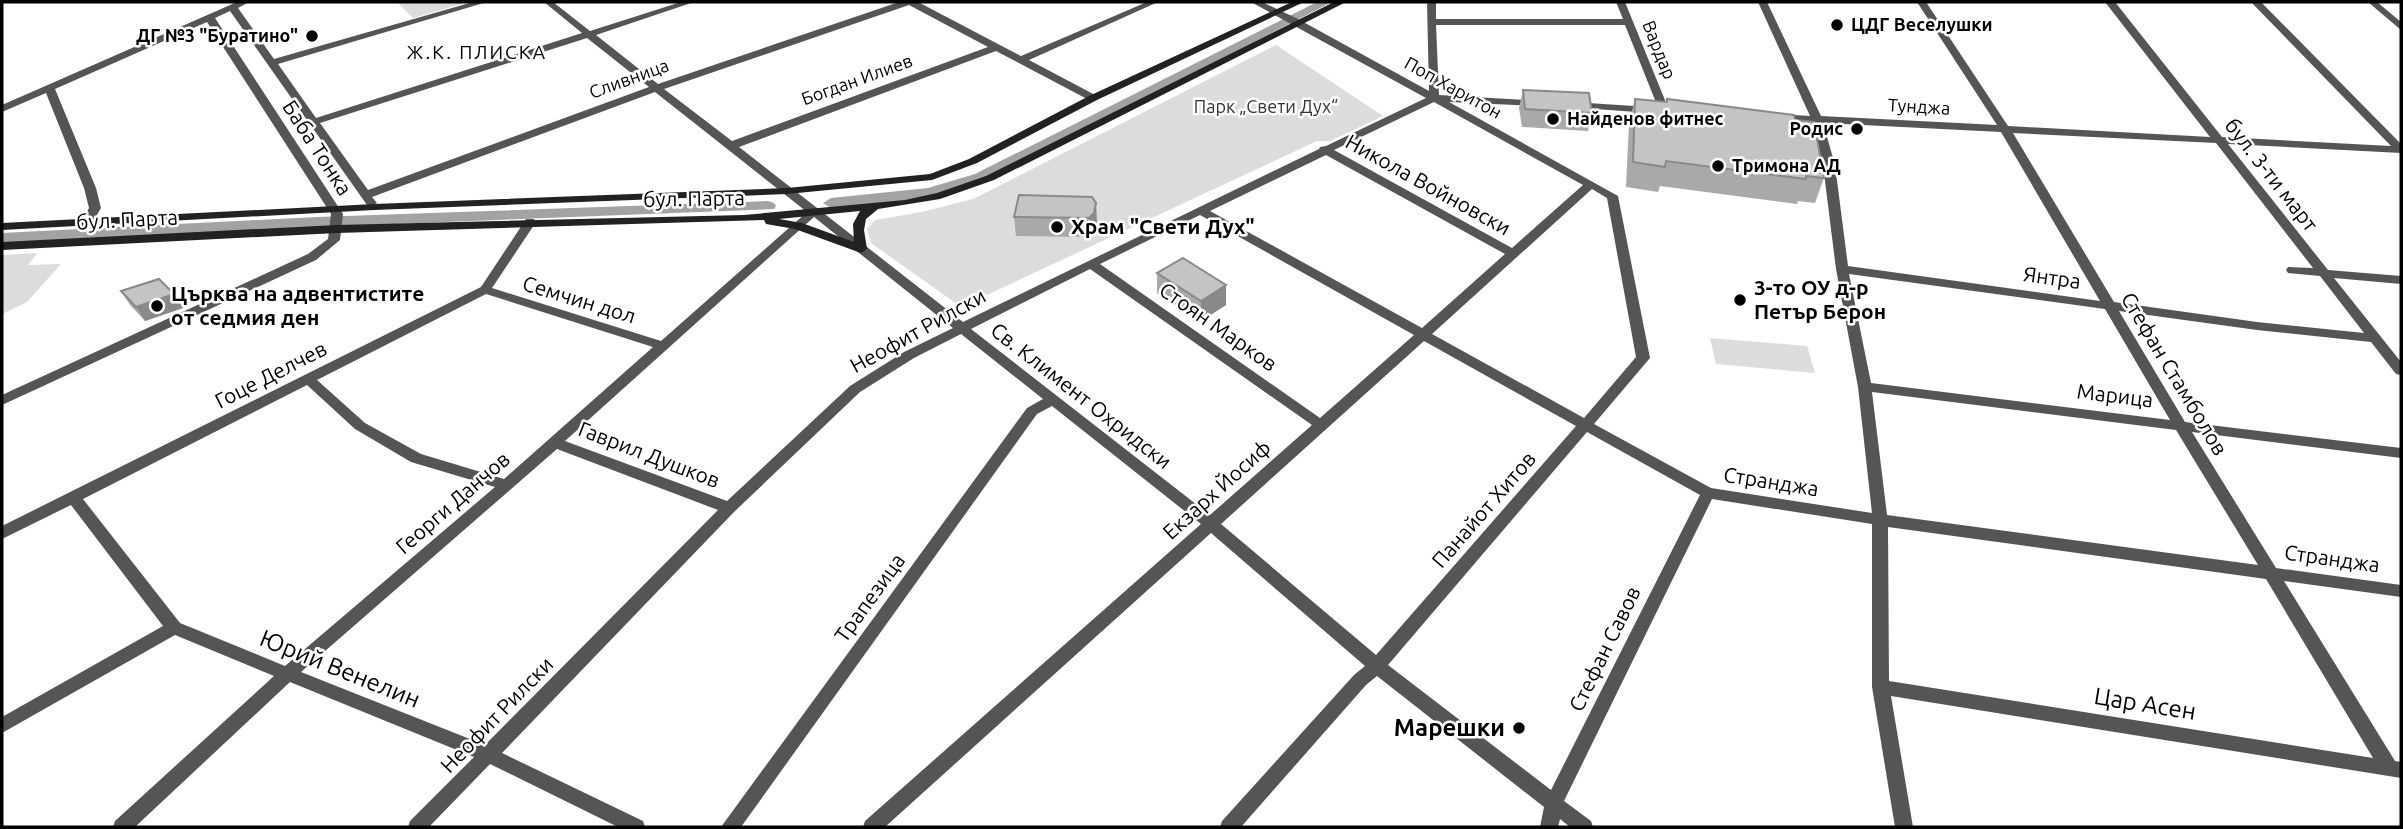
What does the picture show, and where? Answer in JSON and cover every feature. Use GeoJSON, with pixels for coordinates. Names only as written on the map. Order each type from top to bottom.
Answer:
{"type":"FeatureCollection","features":[{"type":"Feature","properties":{"kind":"main road","name":"бул. Парта"},"geometry":{"type":"LineString","coordinates":[[2,227],[87,222],[336,219],[530,222],[744,219],[876,206],[940,196],[990,178],[1288,17],[1299,2]]}},
{"type":"Feature","properties":{"kind":"main road","name":"бул. Парта"},"geometry":{"type":"LineString","coordinates":[[2,246],[336,219],[374,207],[787,191],[903,181],[954,170],[1093,99],[1288,17],[1341,2]]}},
{"type":"Feature","properties":{"kind":"main road"},"geometry":{"type":"LineString","coordinates":[[744,219],[798,226],[861,249],[859,219],[876,206]]}},
{"type":"Feature","properties":{"kind":"street"},"geometry":{"type":"LineString","coordinates":[[2,109],[244,2]]}},
{"type":"Feature","properties":{"kind":"street"},"geometry":{"type":"LineString","coordinates":[[271,63],[482,2]]}},
{"type":"Feature","properties":{"kind":"street","name":"Св. Климент Охридски"},"geometry":{"type":"LineString","coordinates":[[548,2],[961,330],[1211,524],[1377,666],[1584,827]]}},
{"type":"Feature","properties":{"kind":"street"},"geometry":{"type":"LineString","coordinates":[[313,122],[690,2]]}},
{"type":"Feature","properties":{"kind":"street"},"geometry":{"type":"LineString","coordinates":[[909,2],[1093,99]]}},
{"type":"Feature","properties":{"kind":"street","name":"Сливница"},"geometry":{"type":"LineString","coordinates":[[366,195],[656,88],[909,2]]}},
{"type":"Feature","properties":{"kind":"street"},"geometry":{"type":"LineString","coordinates":[[1021,60],[1154,2]]}},
{"type":"Feature","properties":{"kind":"street","name":"Поп Харитон"},"geometry":{"type":"LineString","coordinates":[[1255,2],[1288,17],[1591,184]]}},
{"type":"Feature","properties":{"kind":"street"},"geometry":{"type":"LineString","coordinates":[[1430,2],[1434,98],[1678,111]]}},
{"type":"Feature","properties":{"kind":"street","name":"Вардар"},"geometry":{"type":"LineString","coordinates":[[1621,2],[1664,110]]}},
{"type":"Feature","properties":{"kind":"street"},"geometry":{"type":"LineString","coordinates":[[1762,2],[1817,119],[1829,165],[1842,269],[1865,387],[1880,520],[1881,687],[1904,827]]}},
{"type":"Feature","properties":{"kind":"street","name":"Стефан Стамболов"},"geometry":{"type":"LineString","coordinates":[[1922,2],[2005,129],[2269,571],[2396,770]]}},
{"type":"Feature","properties":{"kind":"street","name":"бул. 3-ти март"},"geometry":{"type":"LineString","coordinates":[[2110,2],[2401,371]]}},
{"type":"Feature","properties":{"kind":"street"},"geometry":{"type":"LineString","coordinates":[[2256,2],[2401,150]]}},
{"type":"Feature","properties":{"kind":"street"},"geometry":{"type":"LineString","coordinates":[[2372,2],[2401,27]]}},
{"type":"Feature","properties":{"kind":"street","name":"Баба Тонка"},"geometry":{"type":"LineString","coordinates":[[232,7],[374,207]]}},
{"type":"Feature","properties":{"kind":"street","name":"Баба Тонка"},"geometry":{"type":"LineString","coordinates":[[4,396],[312,257],[334,240],[336,219],[209,17]]}},
{"type":"Feature","properties":{"kind":"street"},"geometry":{"type":"LineString","coordinates":[[1431,22],[1629,22]]}},
{"type":"Feature","properties":{"kind":"street","name":"Богдан Илиев"},"geometry":{"type":"LineString","coordinates":[[730,146],[996,47]]}},
{"type":"Feature","properties":{"kind":"street"},"geometry":{"type":"LineString","coordinates":[[49,88],[90,188],[95,208],[87,222]]}},
{"type":"Feature","properties":{"kind":"street","name":"Неофит Рилски"},"geometry":{"type":"LineString","coordinates":[[417,827],[729,508],[855,389],[909,355],[1324,149],[1434,98]]}},
{"type":"Feature","properties":{"kind":"street","name":"Тунджа"},"geometry":{"type":"LineString","coordinates":[[1762,116],[2401,150]]}},
{"type":"Feature","properties":{"kind":"street","name":"Никола Войновски"},"geometry":{"type":"LineString","coordinates":[[1324,149],[1513,254]]}},
{"type":"Feature","properties":{"kind":"street","name":"Екзарх Йосиф"},"geometry":{"type":"LineString","coordinates":[[872,827],[1591,184]]}},
{"type":"Feature","properties":{"kind":"street","name":"Панайот Хитов"},"geometry":{"type":"LineString","coordinates":[[1229,827],[1360,680],[1377,666],[1643,358],[1612,196],[1591,184]]}},
{"type":"Feature","properties":{"kind":"street","name":"Странджа"},"geometry":{"type":"LineString","coordinates":[[1201,211],[1708,493],[1880,520],[2401,590]]}},
{"type":"Feature","properties":{"kind":"street","name":"Георги Данчов"},"geometry":{"type":"LineString","coordinates":[[122,827],[286,675],[507,485],[813,212]]}},
{"type":"Feature","properties":{"kind":"street","name":"Гоце Делчев"},"geometry":{"type":"LineString","coordinates":[[2,533],[485,290],[530,222]]}},
{"type":"Feature","properties":{"kind":"street","name":"Стоян Марков"},"geometry":{"type":"LineString","coordinates":[[1091,264],[1321,425]]}},
{"type":"Feature","properties":{"kind":"street","name":"Янтра"},"geometry":{"type":"LineString","coordinates":[[1842,269],[2257,326],[2375,338]]}},
{"type":"Feature","properties":{"kind":"street"},"geometry":{"type":"LineString","coordinates":[[2292,270],[2401,280]]}},
{"type":"Feature","properties":{"kind":"street","name":"Семчин дол"},"geometry":{"type":"LineString","coordinates":[[485,290],[663,346]]}},
{"type":"Feature","properties":{"kind":"street"},"geometry":{"type":"LineString","coordinates":[[309,380],[360,426],[416,458],[507,485]]}},
{"type":"Feature","properties":{"kind":"street","name":"Марица"},"geometry":{"type":"LineString","coordinates":[[1865,387],[2401,453]]}},
{"type":"Feature","properties":{"kind":"street","name":"Трапезица"},"geometry":{"type":"LineString","coordinates":[[730,827],[1032,411],[1051,400]]}},
{"type":"Feature","properties":{"kind":"street","name":"Гаврил Душков"},"geometry":{"type":"LineString","coordinates":[[554,442],[729,508]]}},
{"type":"Feature","properties":{"kind":"street","name":"Стефан Савов"},"geometry":{"type":"LineString","coordinates":[[1549,827],[1555,803],[1708,493]]}},
{"type":"Feature","properties":{"kind":"street","name":"Юрий Венелин"},"geometry":{"type":"LineString","coordinates":[[73,497],[174,628],[489,755],[636,827]]}},
{"type":"Feature","properties":{"kind":"street"},"geometry":{"type":"LineString","coordinates":[[2,726],[174,628]]}},
{"type":"Feature","properties":{"kind":"street","name":"Цар Асен"},"geometry":{"type":"LineString","coordinates":[[1881,687],[2396,770]]}},
{"type":"Feature","properties":{"kind":"green space"},"geometry":{"type":"Polygon","coordinates":[[[397,2],[469,2],[413,18],[397,2]]]}},
{"type":"Feature","properties":{"kind":"green space","name":"Парк „Свети Дух“"},"geometry":{"type":"Polygon","coordinates":[[[1276,45],[1383,116],[1330,141],[1317,141],[961,307],[871,243],[867,229],[875,220],[973,199],[1276,45]]]}},
{"type":"Feature","properties":{"kind":"green space"},"geometry":{"type":"Polygon","coordinates":[[[37,253],[28,265],[61,264],[27,302],[2,314],[2,255],[37,253]]]}},
{"type":"Feature","properties":{"kind":"green space"},"geometry":{"type":"Polygon","coordinates":[[[1710,338],[1807,346],[1815,373],[1716,364],[1710,338]]]}},
{"type":"Feature","properties":{"kind":"building"},"geometry":{"type":"Polygon","coordinates":[[[1523,90],[1589,93],[1592,113],[1525,109],[1523,90]]]}},
{"type":"Feature","properties":{"kind":"building"},"geometry":{"type":"Polygon","coordinates":[[[1635,99],[1667,102],[1667,99],[1794,115],[1795,120],[1814,122],[1824,178],[1806,176],[1806,179],[1666,161],[1665,167],[1633,162],[1635,99]]]}},
{"type":"Feature","properties":{"kind":"building"},"geometry":{"type":"Polygon","coordinates":[[[1019,195],[1092,197],[1096,203],[1094,213],[1089,218],[1014,217],[1019,195]]]}},
{"type":"Feature","properties":{"kind":"building"},"geometry":{"type":"Polygon","coordinates":[[[1183,258],[1226,285],[1201,301],[1157,273],[1183,258]]]}},
{"type":"Feature","properties":{"kind":"building"},"geometry":{"type":"Polygon","coordinates":[[[159,279],[174,294],[136,307],[121,291],[159,279]]]}},
{"type":"Feature","properties":{"kind":"waterway"},"geometry":{"type":"LineString","coordinates":[[831,203],[930,193],[980,177],[1326,2]]}},
{"type":"Feature","properties":{"kind":"waterway"},"geometry":{"type":"LineString","coordinates":[[2,238],[317,222],[768,206]]}},
{"type":"Feature","properties":{"kind":"place","name":"ЦДГ Веселушки"},"geometry":{"type":"Point","coordinates":[1837,25]}},
{"type":"Feature","properties":{"kind":"place","name":"ДГ №3 \"Буратино\""},"geometry":{"type":"Point","coordinates":[312,36]}},
{"type":"Feature","properties":{"kind":"place","name":"Найденов фитнес"},"geometry":{"type":"Point","coordinates":[1553,119]}},
{"type":"Feature","properties":{"kind":"place","name":"Родис"},"geometry":{"type":"Point","coordinates":[1857,129]}},
{"type":"Feature","properties":{"kind":"place","name":"Тримона АД"},"geometry":{"type":"Point","coordinates":[1718,166]}},
{"type":"Feature","properties":{"kind":"place","name":"Храм \"Свети Дух\""},"geometry":{"type":"Point","coordinates":[1057,227]}},
{"type":"Feature","properties":{"kind":"place","name":"3-то ОУ д-р Петър Берон"},"geometry":{"type":"Point","coordinates":[1740,300]}},
{"type":"Feature","properties":{"kind":"place","name":"Църква на адвентистите от седмия ден"},"geometry":{"type":"Point","coordinates":[157,306]}},
{"type":"Feature","properties":{"kind":"place","name":"Марешки"},"geometry":{"type":"Point","coordinates":[1519,728]}},
{"type":"Feature","properties":{"kind":"district","name":"Ж.К. ПЛИСКА"},"geometry":{"type":"Point","coordinates":[477,52]}}]}
